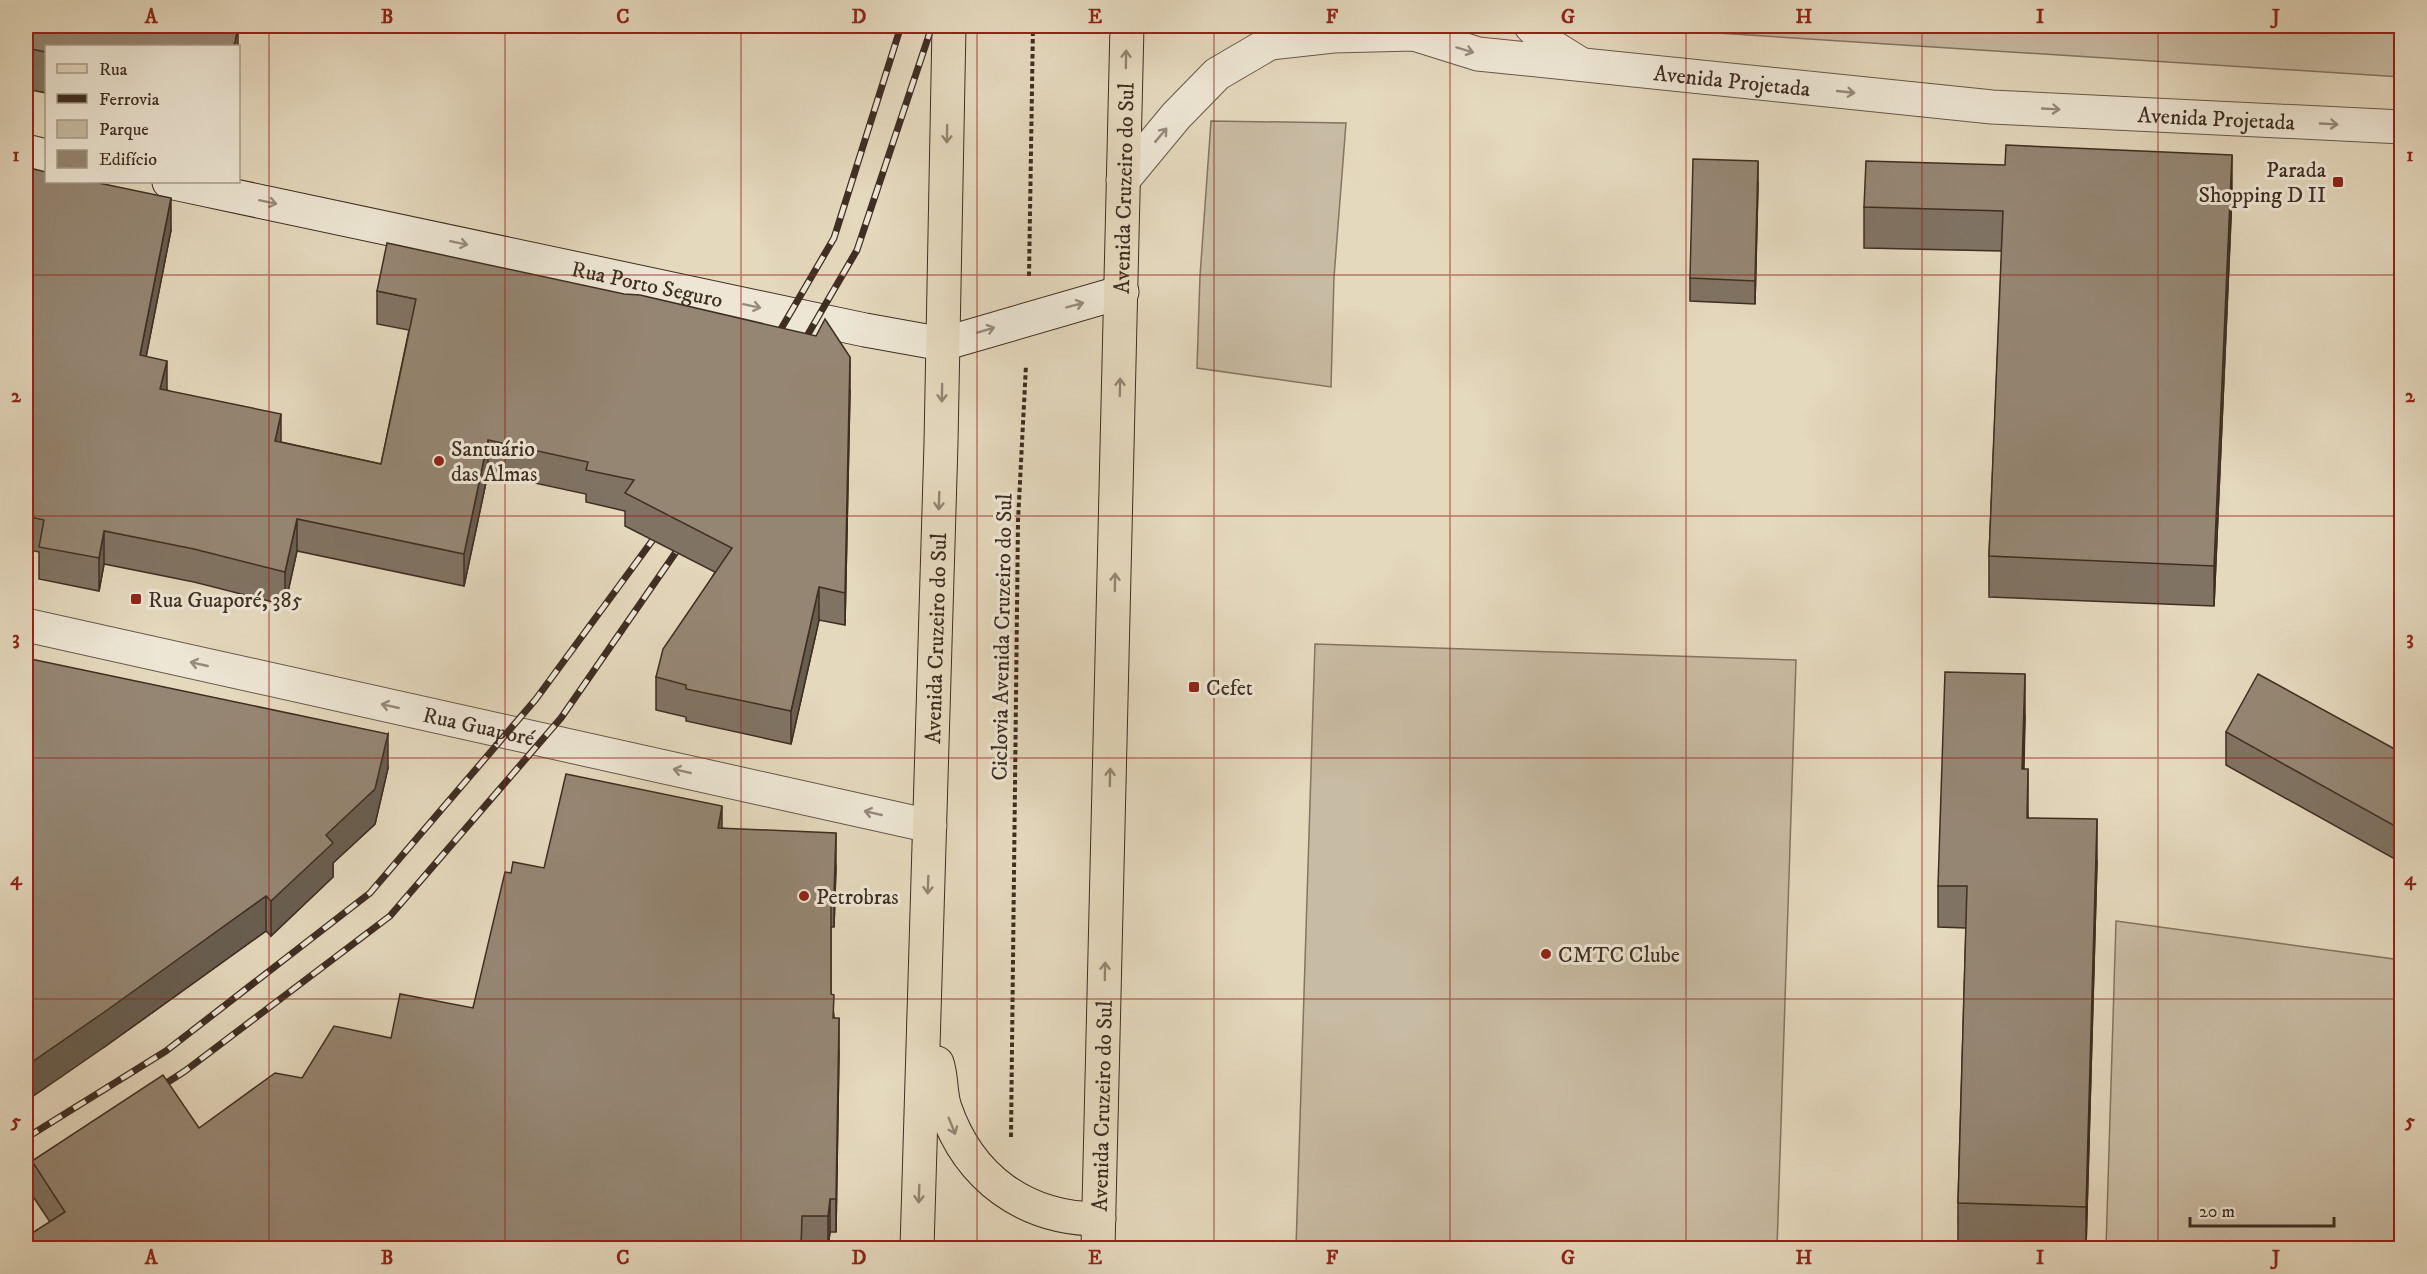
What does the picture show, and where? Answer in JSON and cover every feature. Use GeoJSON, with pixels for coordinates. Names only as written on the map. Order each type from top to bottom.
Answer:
{"type":"FeatureCollection","features":[{"type":"Feature","properties":{"kind":"main road","name":"Avenida Cruzeiro do Sul"},"geometry":{"type":"LineString","coordinates":[[918,1248],[943,344],[949,26]]}},
{"type":"Feature","properties":{"kind":"main road","name":"Avenida Cruzeiro do Sul"},"geometry":{"type":"LineString","coordinates":[[1099,1234],[1122,292],[1126,26]]}},
{"type":"Feature","properties":{"kind":"main road"},"geometry":{"type":"LineString","coordinates":[[924,1031],[939,1068],[944,1106],[958,1141],[981,1171],[1010,1195],[1026,1204],[1044,1211],[1081,1219],[1099,1234]]}},
{"type":"Feature","properties":{"kind":"street"},"geometry":{"type":"LineString","coordinates":[[1531,26],[1550,45],[1583,66]]}},
{"type":"Feature","properties":{"kind":"street","name":"Avenida Projetada"},"geometry":{"type":"LineString","coordinates":[[1123,180],[1176,116],[1217,74],[1270,43],[1333,36],[1414,34],[1478,54],[1992,107],[2402,127]]}},
{"type":"Feature","properties":{"kind":"street"},"geometry":{"type":"LineString","coordinates":[[26,152],[45,156]]}},
{"type":"Feature","properties":{"kind":"street","name":"Rua Porto Seguro"},"geometry":{"type":"LineString","coordinates":[[175,183],[865,330],[943,344],[1028,317],[1122,292]]}},
{"type":"Feature","properties":{"kind":"street","name":"Rua Guaporé"},"geometry":{"type":"LineString","coordinates":[[26,625],[930,826]]}},
{"type":"Feature","properties":{"kind":"path","name":"Ciclovia Avenida Cruzeiro do Sul"},"geometry":{"type":"LineString","coordinates":[[1010,1195],[1018,521],[1028,317],[1033,26]]}},
{"type":"Feature","properties":{"kind":"green space"},"geometry":{"type":"Polygon","coordinates":[[[1608,26],[2401,26],[2401,77],[1608,26]]]}},
{"type":"Feature","properties":{"kind":"green space"},"geometry":{"type":"Polygon","coordinates":[[[1211,121],[1346,123],[1334,277],[1331,387],[1197,368],[1200,276],[1211,121]]]}},
{"type":"Feature","properties":{"kind":"green space","name":"CMTC Clube"},"geometry":{"type":"Polygon","coordinates":[[[1315,644],[1796,660],[1777,1248],[1296,1248],[1315,644]]]}},
{"type":"Feature","properties":{"kind":"green space"},"geometry":{"type":"Polygon","coordinates":[[[2116,921],[2401,960],[2401,1248],[2106,1248],[2116,921]]]}},
{"type":"Feature","properties":{"kind":"building"},"geometry":{"type":"Polygon","coordinates":[[[26,26],[226,26],[238,28],[234,45],[45,45],[45,52],[26,48],[26,26]]]}},
{"type":"Feature","properties":{"kind":"building"},"geometry":{"type":"Polygon","coordinates":[[[2006,145],[2232,155],[2214,566],[1989,556],[2003,211],[1864,207],[1866,161],[2005,165],[2006,145]]]}},
{"type":"Feature","properties":{"kind":"building"},"geometry":{"type":"Polygon","coordinates":[[[1693,159],[1758,161],[1755,281],[1690,278],[1693,159]]]}},
{"type":"Feature","properties":{"kind":"building"},"geometry":{"type":"Polygon","coordinates":[[[26,167],[45,172],[45,183],[99,183],[171,198],[140,355],[167,361],[160,389],[281,414],[275,441],[381,464],[416,299],[377,291],[387,243],[624,294],[640,295],[816,336],[825,319],[850,357],[845,593],[819,587],[791,711],[686,689],[686,685],[656,677],[663,649],[732,548],[625,493],[634,480],[586,470],[588,462],[488,440],[464,554],[297,519],[285,572],[194,549],[104,531],[99,558],[39,547],[44,520],[26,516],[26,167]]]}},
{"type":"Feature","properties":{"kind":"building"},"geometry":{"type":"Polygon","coordinates":[[[26,658],[388,734],[375,789],[326,835],[333,843],[271,901],[266,896],[26,1066],[26,658]]]}},
{"type":"Feature","properties":{"kind":"building"},"geometry":{"type":"Polygon","coordinates":[[[1945,672],[2025,674],[2022,769],[2028,769],[2027,818],[2097,819],[2086,1207],[1958,1203],[1967,886],[1938,886],[1945,672]]]}},
{"type":"Feature","properties":{"kind":"building"},"geometry":{"type":"Polygon","coordinates":[[[2258,674],[2402,753],[2402,830],[2226,732],[2258,674]]]}},
{"type":"Feature","properties":{"kind":"building"},"geometry":{"type":"Polygon","coordinates":[[[566,774],[722,806],[718,828],[836,833],[834,893],[831,893],[831,994],[834,995],[833,1018],[839,1018],[836,1199],[830,1199],[828,1216],[802,1216],[801,1248],[26,1248],[26,1237],[65,1212],[32,1161],[163,1075],[199,1128],[275,1073],[302,1078],[334,1026],[391,1038],[400,994],[473,1008],[505,872],[511,873],[513,862],[544,868],[566,774]]]}},
{"type":"Feature","properties":{"kind":"railway"},"geometry":{"type":"LineString","coordinates":[[774,341],[834,238],[901,26]]}},
{"type":"Feature","properties":{"kind":"railway"},"geometry":{"type":"LineString","coordinates":[[800,348],[857,250],[932,26]]}},
{"type":"Feature","properties":{"kind":"railway"},"geometry":{"type":"LineString","coordinates":[[26,1138],[166,1051],[370,893],[536,699],[663,526]]}},
{"type":"Feature","properties":{"kind":"railway"},"geometry":{"type":"LineString","coordinates":[[154,1091],[185,1071],[390,916],[561,718],[685,539]]}},
{"type":"Feature","properties":{"kind":"railway"},"geometry":{"type":"LineString","coordinates":[[26,1174],[46,1161]]}},
{"type":"Feature","properties":{"kind":"place","name":"Parada Shopping D II"},"geometry":{"type":"Point","coordinates":[2338,182]}},
{"type":"Feature","properties":{"kind":"place","name":"Santuário das Almas"},"geometry":{"type":"Point","coordinates":[439,461]}},
{"type":"Feature","properties":{"kind":"place","name":"Rua Guaporé, 385"},"geometry":{"type":"Point","coordinates":[136,599]}},
{"type":"Feature","properties":{"kind":"place","name":"Cefet"},"geometry":{"type":"Point","coordinates":[1194,687]}},
{"type":"Feature","properties":{"kind":"place","name":"Petrobras"},"geometry":{"type":"Point","coordinates":[804,896]}},
{"type":"Feature","properties":{"kind":"place","name":"CMTC Clube"},"geometry":{"type":"Point","coordinates":[1546,954]}}]}
